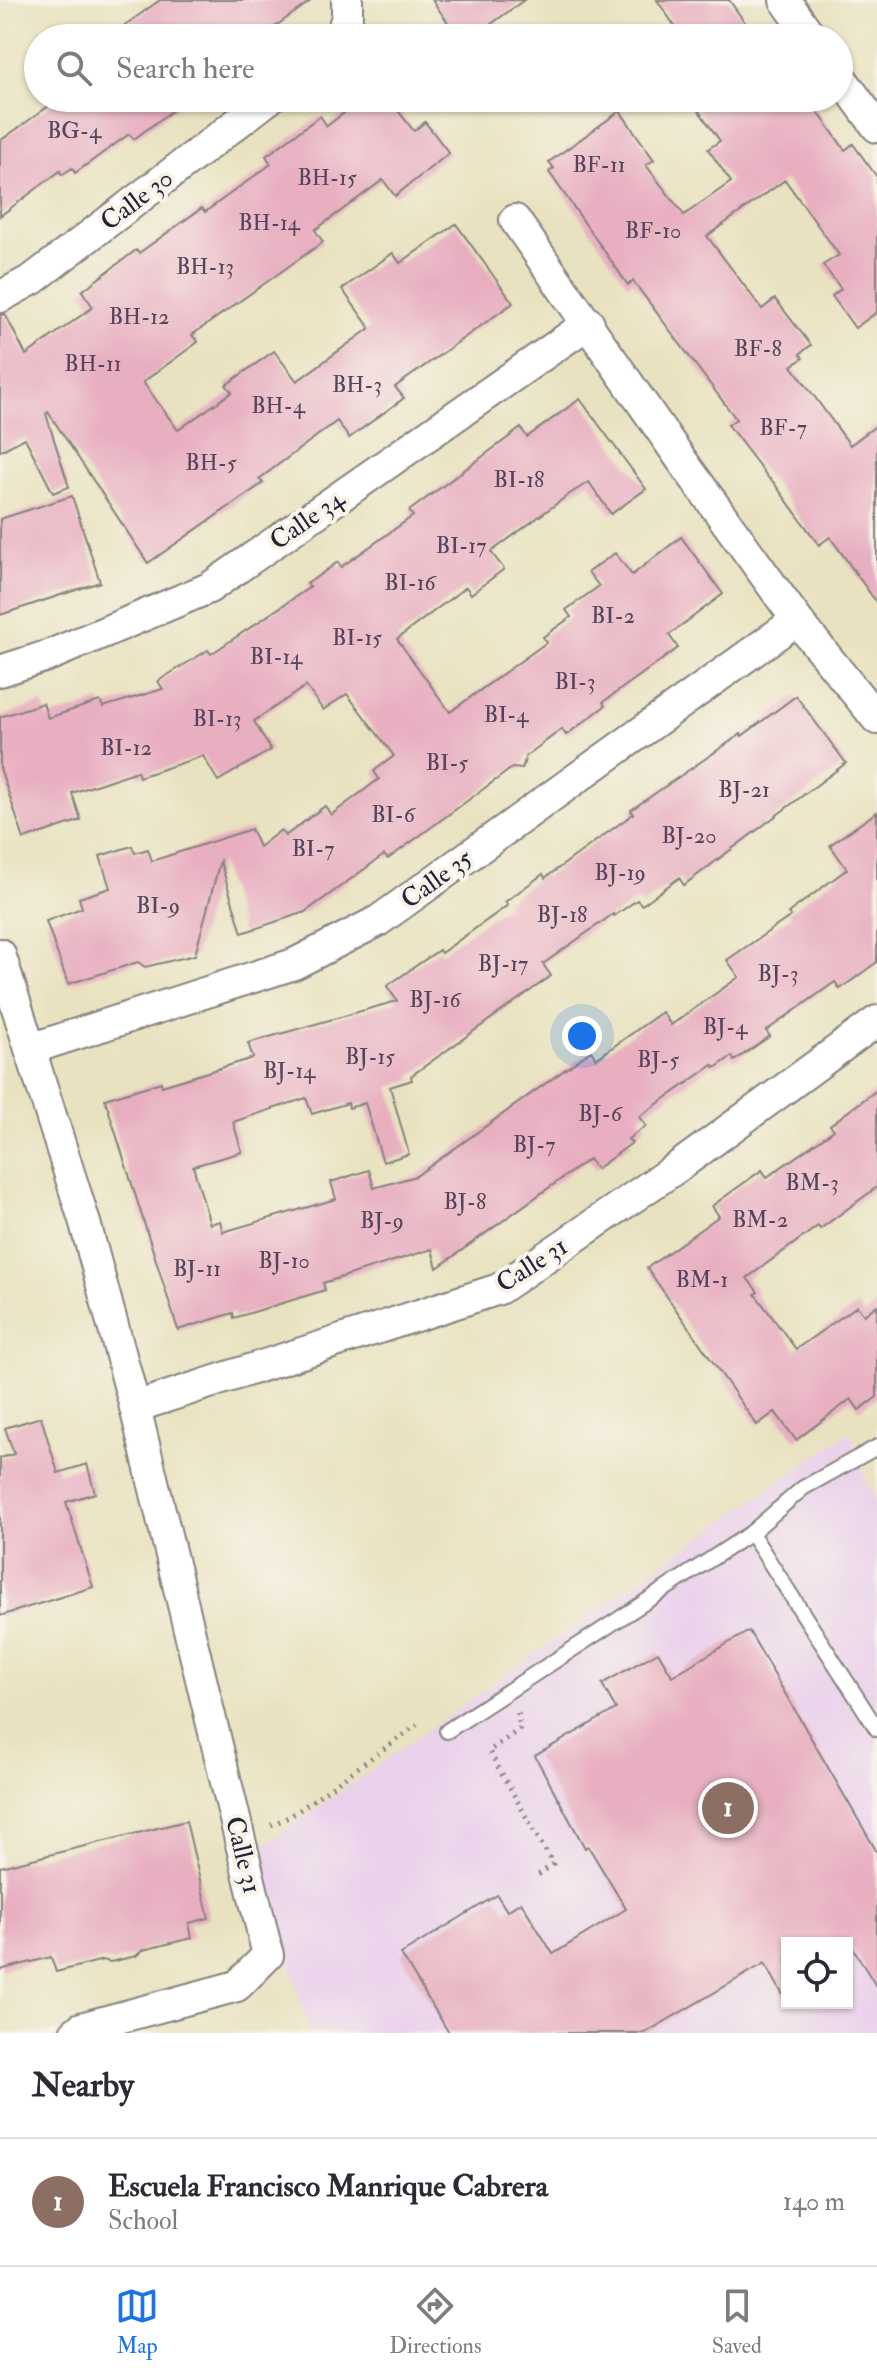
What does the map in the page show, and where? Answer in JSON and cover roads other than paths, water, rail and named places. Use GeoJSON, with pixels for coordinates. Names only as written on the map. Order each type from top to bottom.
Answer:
{"type":"FeatureCollection","features":[{"type":"Feature","properties":{"kind":"street"},"geometry":{"type":"LineString","coordinates":[[345,24],[347,0]]}},
{"type":"Feature","properties":{"kind":"street"},"geometry":{"type":"LineString","coordinates":[[785,0],[802,24]]}},
{"type":"Feature","properties":{"kind":"street"},"geometry":{"type":"LineString","coordinates":[[853,91],[874,116]]}},
{"type":"Feature","properties":{"kind":"street","name":"Calle 30"},"geometry":{"type":"LineString","coordinates":[[0,297],[33,279],[252,112]]}},
{"type":"Feature","properties":{"kind":"street"},"geometry":{"type":"LineString","coordinates":[[515,220],[797,620],[877,719]]}},
{"type":"Feature","properties":{"kind":"street","name":"Calle 34"},"geometry":{"type":"LineString","coordinates":[[0,671],[50,655],[209,588],[589,323]]}},
{"type":"Feature","properties":{"kind":"street","name":"Calle 35"},"geometry":{"type":"LineString","coordinates":[[30,1049],[294,964],[378,921],[797,620]]}},
{"type":"Feature","properties":{"kind":"street","name":"Calle 31"},"geometry":{"type":"LineString","coordinates":[[0,954],[85,1223],[135,1407],[268,1955],[237,1986],[81,2028],[75,2033]]}},
{"type":"Feature","properties":{"kind":"street","name":"Calle 31"},"geometry":{"type":"LineString","coordinates":[[135,1407],[499,1289],[679,1166],[877,1021]]}},
{"type":"Feature","properties":{"kind":"lane"},"geometry":{"type":"LineString","coordinates":[[447,1731],[751,1533],[803,1488],[877,1447]]}},
{"type":"Feature","properties":{"kind":"lane"},"geometry":{"type":"LineString","coordinates":[[751,1533],[877,1729]]}},
{"type":"Feature","properties":{"kind":"place","name":"Escuela Francisco Manrique Cabrera"},"geometry":{"type":"Point","coordinates":[728,1808]}}]}
